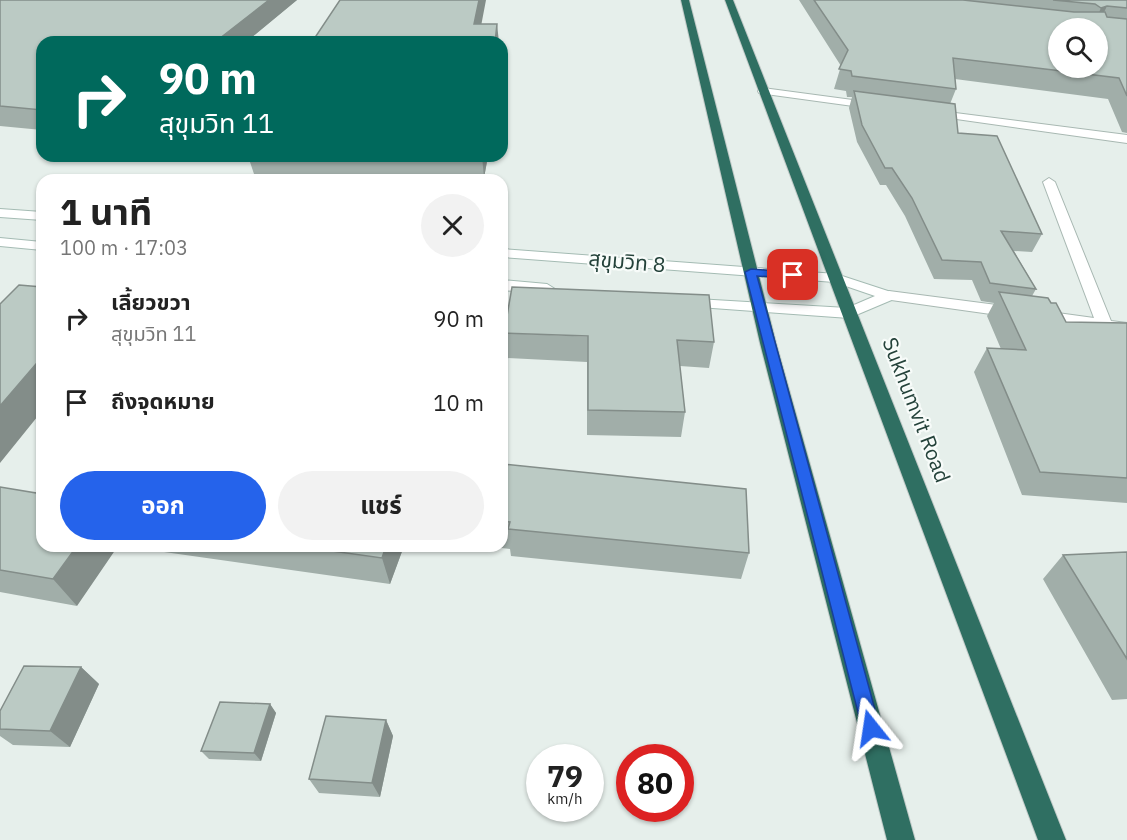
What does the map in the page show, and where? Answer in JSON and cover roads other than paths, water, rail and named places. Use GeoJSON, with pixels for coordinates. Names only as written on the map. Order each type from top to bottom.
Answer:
{"type":"FeatureCollection","features":[{"type":"Feature","properties":{"kind":"highway"},"geometry":{"type":"LineString","coordinates":[[684,0],[759,308],[901,840]]}},
{"type":"Feature","properties":{"kind":"highway","name":"Sukhumvit Road"},"geometry":{"type":"LineString","coordinates":[[729,0],[1052,840]]}},
{"type":"Feature","properties":{"kind":"street"},"geometry":{"type":"LineString","coordinates":[[763,91],[882,106]]}},
{"type":"Feature","properties":{"kind":"street"},"geometry":{"type":"LineString","coordinates":[[917,111],[1127,139]]}},
{"type":"Feature","properties":{"kind":"street"},"geometry":{"type":"LineString","coordinates":[[1049,182],[1105,325]]}},
{"type":"Feature","properties":{"kind":"street"},"geometry":{"type":"LineString","coordinates":[[0,213],[36,216]]}},
{"type":"Feature","properties":{"kind":"street"},"geometry":{"type":"LineString","coordinates":[[0,242],[36,245]]}},
{"type":"Feature","properties":{"kind":"street","name":"สุขุมวิท 8"},"geometry":{"type":"LineString","coordinates":[[508,253],[836,278],[890,296],[1127,328]]}},
{"type":"Feature","properties":{"kind":"street"},"geometry":{"type":"LineString","coordinates":[[508,286],[561,290]]}},
{"type":"Feature","properties":{"kind":"street"},"geometry":{"type":"LineString","coordinates":[[849,313],[890,296]]}},
{"type":"Feature","properties":{"kind":"street","name":"สุขุมวิท 8"},"geometry":{"type":"LineString","coordinates":[[666,299],[759,308],[849,313]]}}]}
